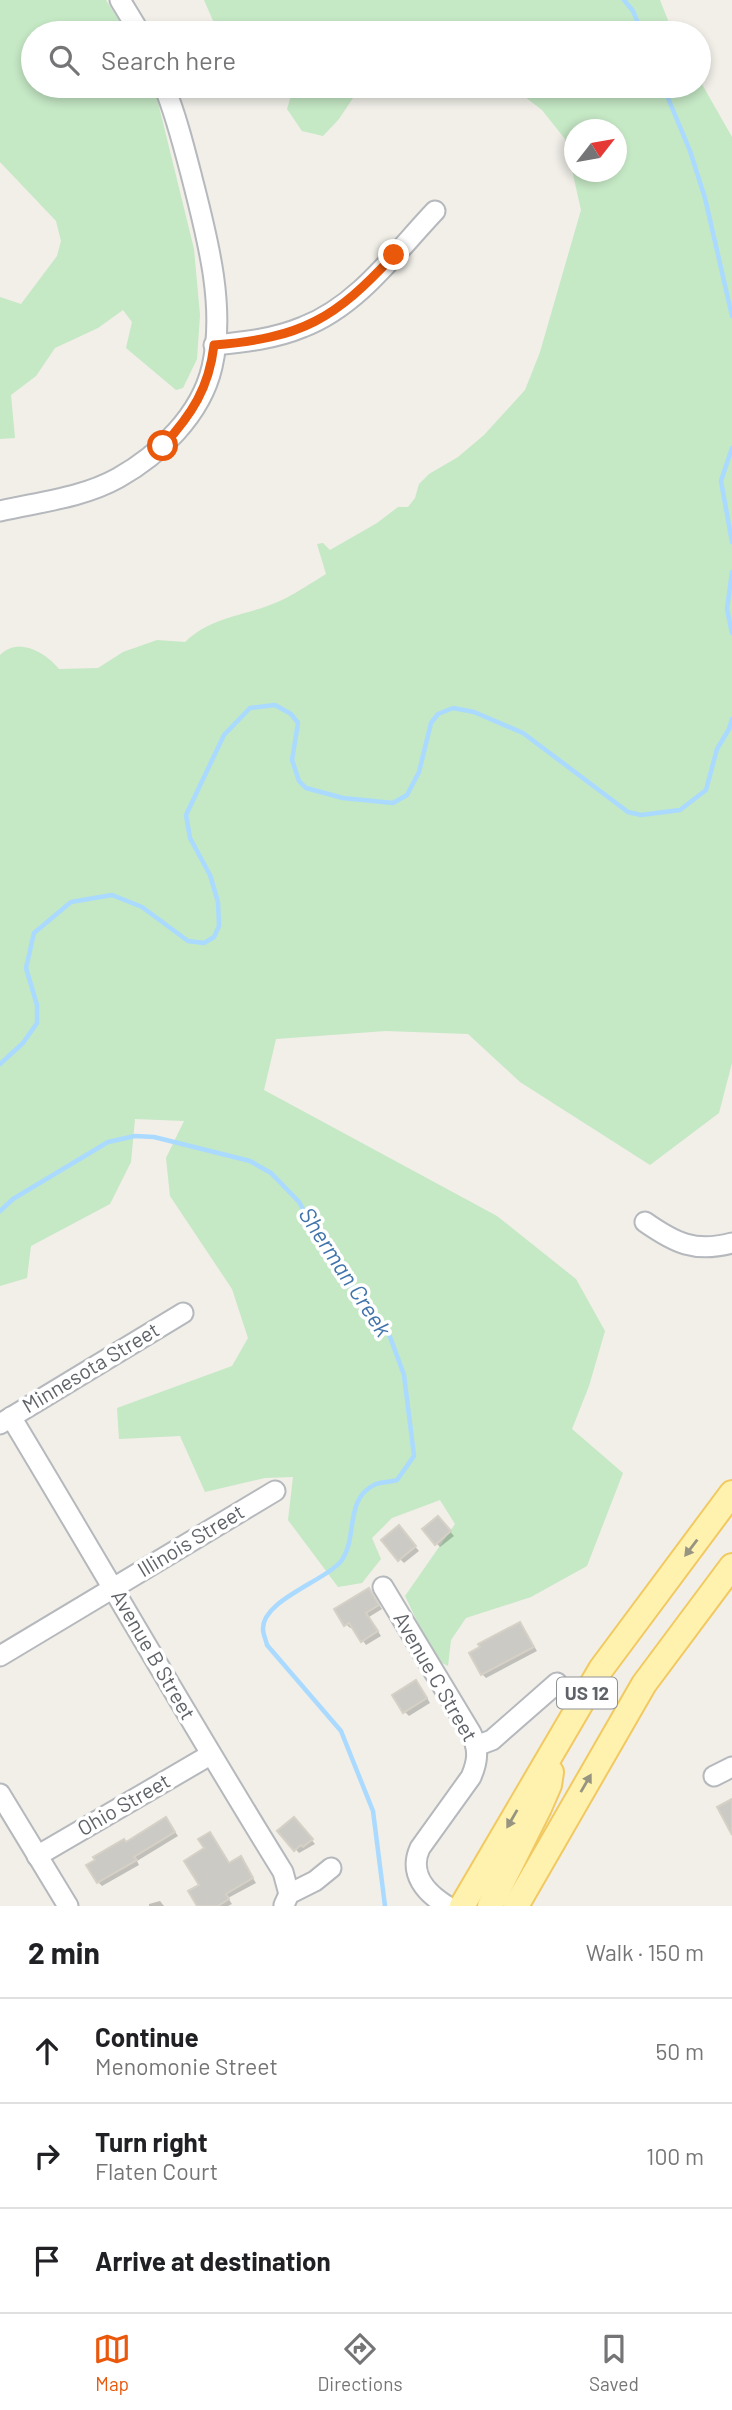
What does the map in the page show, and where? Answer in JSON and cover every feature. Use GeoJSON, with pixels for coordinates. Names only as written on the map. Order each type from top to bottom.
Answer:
{"type":"FeatureCollection","features":[{"type":"Feature","properties":{"kind":"main road","name":"US 12"},"geometry":{"type":"LineString","coordinates":[[462,1906],[601,1669],[732,1493]]}},
{"type":"Feature","properties":{"kind":"main road","name":"US 12"},"geometry":{"type":"LineString","coordinates":[[516,1906],[644,1684],[732,1566]]}},
{"type":"Feature","properties":{"kind":"main road"},"geometry":{"type":"LineString","coordinates":[[490,1906],[549,1785],[556,1744]]}},
{"type":"Feature","properties":{"kind":"street"},"geometry":{"type":"LineString","coordinates":[[120,0],[133,21]]}},
{"type":"Feature","properties":{"kind":"street"},"geometry":{"type":"LineString","coordinates":[[0,511],[94,489],[138,466],[163,446],[183,424],[197,402],[211,368],[215,304],[202,217],[168,98]]}},
{"type":"Feature","properties":{"kind":"street"},"geometry":{"type":"LineString","coordinates":[[214,345],[250,342],[280,335],[325,317],[369,281],[435,211]]}},
{"type":"Feature","properties":{"kind":"street"},"geometry":{"type":"LineString","coordinates":[[645,1222],[670,1240],[689,1246],[716,1247],[732,1243]]}},
{"type":"Feature","properties":{"kind":"street","name":"Minnesota Street"},"geometry":{"type":"LineString","coordinates":[[6,1420],[183,1313]]}},
{"type":"Feature","properties":{"kind":"street","name":"Avenue B Street"},"geometry":{"type":"LineString","coordinates":[[6,1420],[114,1588],[210,1755],[283,1872],[286,1900]]}},
{"type":"Feature","properties":{"kind":"street","name":"Illinois Street"},"geometry":{"type":"LineString","coordinates":[[0,1657],[275,1491]]}},
{"type":"Feature","properties":{"kind":"street","name":"Avenue C Street"},"geometry":{"type":"LineString","coordinates":[[383,1587],[471,1733],[476,1746],[477,1757],[471,1777],[419,1848],[416,1857],[415,1867],[421,1883],[432,1896],[447,1906]]}},
{"type":"Feature","properties":{"kind":"street"},"geometry":{"type":"LineString","coordinates":[[476,1746],[492,1740],[557,1683]]}},
{"type":"Feature","properties":{"kind":"street","name":"Ohio Street"},"geometry":{"type":"LineString","coordinates":[[37,1856],[210,1755]]}},
{"type":"Feature","properties":{"kind":"street"},"geometry":{"type":"LineString","coordinates":[[714,1776],[732,1767]]}},
{"type":"Feature","properties":{"kind":"street"},"geometry":{"type":"LineString","coordinates":[[0,1794],[68,1906]]}},
{"type":"Feature","properties":{"kind":"street"},"geometry":{"type":"LineString","coordinates":[[286,1900],[331,1868]]}},
{"type":"Feature","properties":{"kind":"green space"},"geometry":{"type":"Polygon","coordinates":[[[0,0],[106,0],[119,21],[21,21],[21,98],[157,98],[194,249],[200,315],[197,359],[183,388],[176,390],[126,348],[132,322],[123,310],[98,328],[55,348],[36,376],[11,395],[15,438],[0,439],[0,297],[21,304],[57,256],[61,241],[56,221],[0,162],[0,0]]]}},
{"type":"Feature","properties":{"kind":"green space"},"geometry":{"type":"Polygon","coordinates":[[[204,0],[660,0],[668,21],[213,21],[204,0]]]}},
{"type":"Feature","properties":{"kind":"green space"},"geometry":{"type":"Polygon","coordinates":[[[290,98],[353,98],[323,136],[302,131],[287,109],[290,98]]]}},
{"type":"Feature","properties":{"kind":"green space"},"geometry":{"type":"Polygon","coordinates":[[[526,98],[710,98],[732,137],[732,1063],[719,1113],[650,1165],[520,1082],[468,1034],[386,1031],[276,1039],[264,1090],[497,1216],[576,1279],[605,1331],[589,1386],[572,1429],[623,1473],[587,1566],[531,1597],[466,1618],[451,1640],[448,1666],[435,1659],[405,1596],[455,1524],[440,1500],[392,1518],[372,1538],[381,1559],[362,1583],[338,1587],[288,1520],[293,1477],[265,1478],[205,1492],[180,1436],[119,1439],[117,1408],[232,1366],[248,1338],[232,1289],[170,1196],[166,1158],[184,1121],[135,1119],[131,1162],[110,1204],[31,1246],[27,1278],[0,1286],[0,655],[15,647],[23,647],[39,652],[59,669],[98,668],[123,652],[157,640],[185,642],[207,626],[282,600],[326,574],[317,544],[323,543],[330,550],[377,523],[398,507],[408,507],[415,498],[419,484],[429,474],[458,457],[484,435],[525,390],[540,352],[581,210],[575,182],[627,182],[627,119],[564,119],[564,138],[542,110],[526,98]]]}},
{"type":"Feature","properties":{"kind":"building"},"geometry":{"type":"Polygon","coordinates":[[[438,1516],[451,1531],[435,1545],[422,1529],[438,1516]]]}},
{"type":"Feature","properties":{"kind":"building"},"geometry":{"type":"Polygon","coordinates":[[[399,1525],[416,1546],[398,1561],[381,1540],[399,1525]]]}},
{"type":"Feature","properties":{"kind":"building"},"geometry":{"type":"Polygon","coordinates":[[[369,1588],[379,1605],[366,1613],[378,1631],[361,1642],[349,1623],[344,1626],[334,1609],[369,1588]]]}},
{"type":"Feature","properties":{"kind":"building"},"geometry":{"type":"Polygon","coordinates":[[[520,1622],[534,1647],[481,1675],[469,1653],[480,1647],[478,1644],[520,1622]]]}},
{"type":"Feature","properties":{"kind":"building"},"geometry":{"type":"Polygon","coordinates":[[[416,1680],[427,1698],[403,1713],[392,1695],[416,1680]]]}},
{"type":"Feature","properties":{"kind":"building"},"geometry":{"type":"Polygon","coordinates":[[[732,1799],[732,1835],[717,1807],[732,1799]]]}},
{"type":"Feature","properties":{"kind":"building"},"geometry":{"type":"Polygon","coordinates":[[[166,1817],[175,1832],[134,1857],[137,1860],[97,1883],[86,1865],[95,1860],[93,1857],[124,1839],[126,1842],[166,1817]]]}},
{"type":"Feature","properties":{"kind":"building"},"geometry":{"type":"Polygon","coordinates":[[[294,1817],[313,1839],[294,1851],[277,1831],[294,1817]]]}},
{"type":"Feature","properties":{"kind":"building"},"geometry":{"type":"Polygon","coordinates":[[[210,1832],[229,1863],[241,1856],[253,1878],[226,1894],[229,1899],[218,1906],[197,1906],[188,1891],[199,1885],[184,1861],[204,1848],[198,1839],[210,1832]]]}},
{"type":"Feature","properties":{"kind":"waterway","name":"Sherman Creek"},"geometry":{"type":"LineString","coordinates":[[624,0],[637,21]]}},
{"type":"Feature","properties":{"kind":"waterway","name":"Sherman Creek"},"geometry":{"type":"LineString","coordinates":[[668,98],[690,151],[705,198],[732,316]]}},
{"type":"Feature","properties":{"kind":"waterway","name":"Sherman Creek"},"geometry":{"type":"LineString","coordinates":[[732,448],[721,481],[732,542]]}},
{"type":"Feature","properties":{"kind":"waterway","name":"Sherman Creek"},"geometry":{"type":"LineString","coordinates":[[732,572],[727,609],[732,633]]}},
{"type":"Feature","properties":{"kind":"waterway","name":"Sherman Creek"},"geometry":{"type":"LineString","coordinates":[[0,1064],[23,1043],[37,1023],[37,1005],[26,968],[34,933],[71,902],[112,895],[142,907],[188,941],[204,943],[214,937],[219,926],[218,902],[210,875],[190,838],[186,815],[224,735],[250,708],[275,705],[291,714],[298,723],[292,760],[299,781],[306,788],[343,798],[393,803],[407,795],[419,772],[431,723],[438,714],[453,708],[474,712],[523,733],[628,812],[641,815],[680,810],[706,790],[717,749],[732,719]]}},
{"type":"Feature","properties":{"kind":"waterway","name":"Sherman Creek"},"geometry":{"type":"LineString","coordinates":[[0,1211],[13,1199],[108,1142],[135,1136],[154,1137],[250,1161],[271,1173],[299,1202],[333,1262],[389,1334],[404,1375],[414,1456],[397,1480],[376,1484],[359,1498],[350,1540],[342,1560],[323,1576],[283,1600],[265,1619],[263,1629],[267,1645],[341,1731],[373,1811],[385,1906]]}},
{"type":"Feature","properties":{"kind":"route"},"geometry":{"type":"LineString","coordinates":[[163,446],[183,424],[197,402],[211,368],[214,345],[250,342],[305,327],[346,302],[394,255]]}}]}
